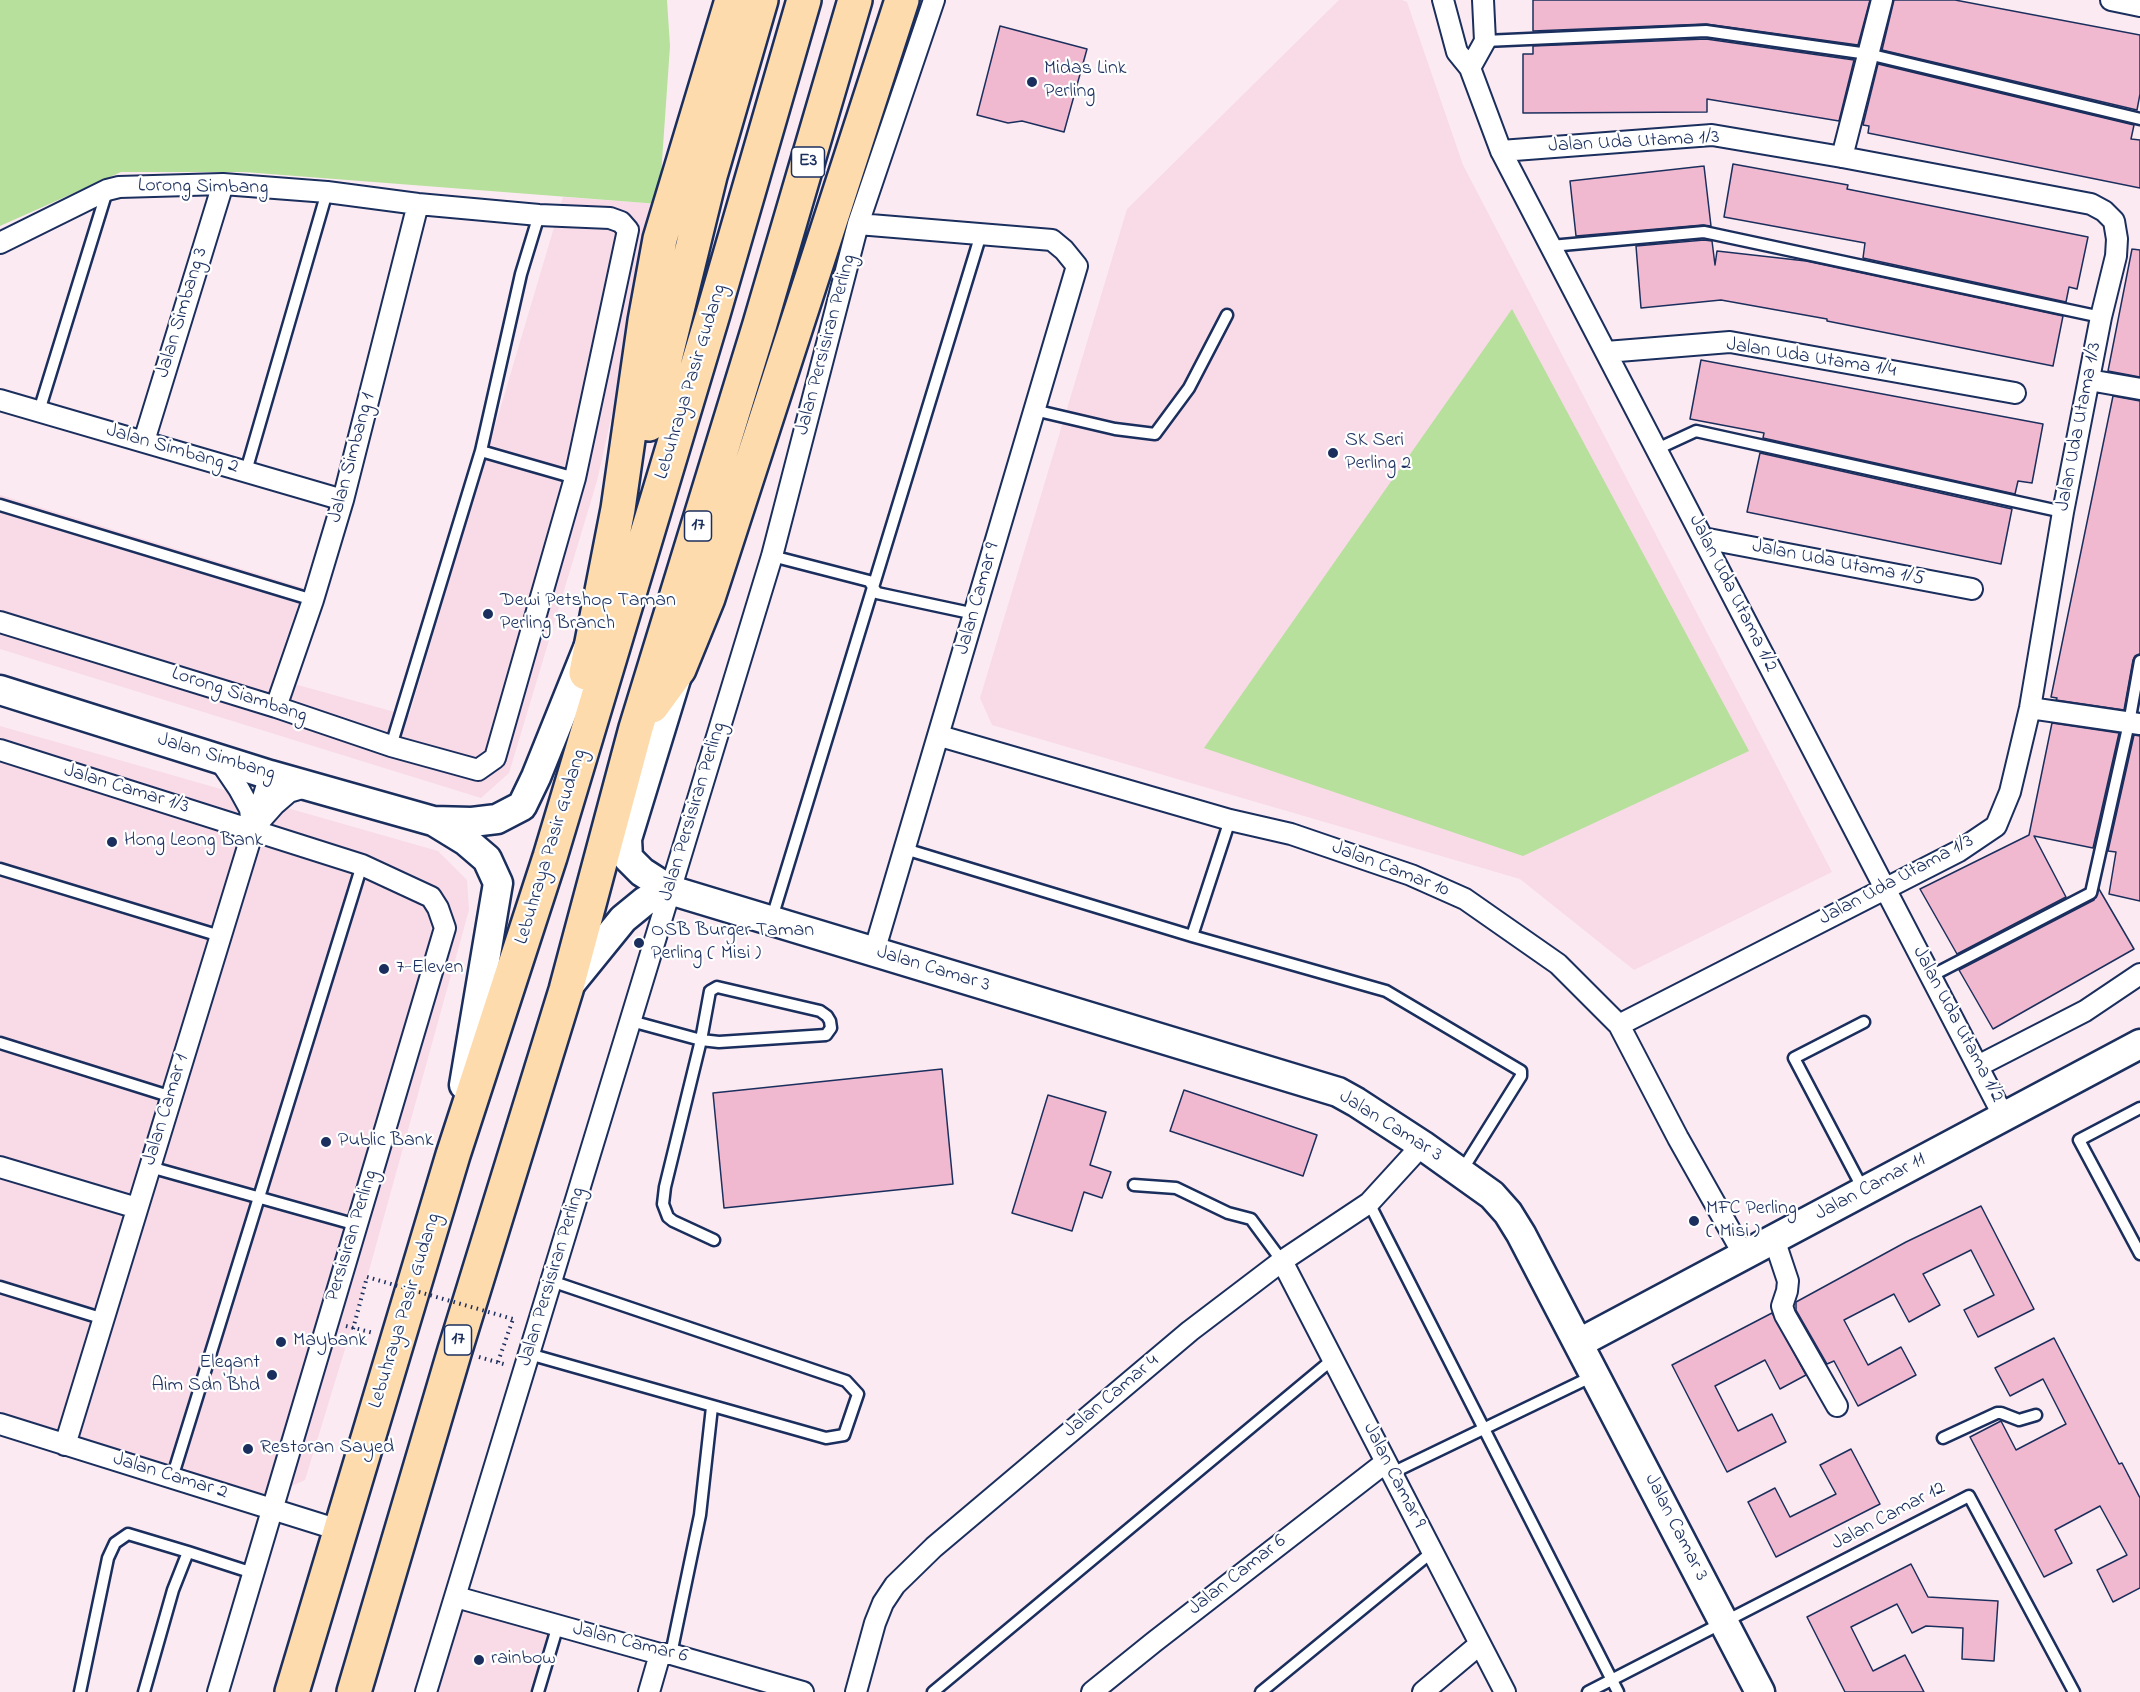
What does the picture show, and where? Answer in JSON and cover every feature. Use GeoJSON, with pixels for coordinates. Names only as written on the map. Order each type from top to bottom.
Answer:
{"type":"FeatureCollection","features":[{"type":"Feature","properties":{"kind":"highway"},"geometry":{"type":"LineString","coordinates":[[550,857],[618,509],[640,351],[660,239],[732,0]]}},
{"type":"Feature","properties":{"kind":"highway"},"geometry":{"type":"LineString","coordinates":[[618,509],[646,433],[710,176],[761,0]]}},
{"type":"Feature","properties":{"kind":"highway","name":"Lebuhraya Pasir Gudang"},"geometry":{"type":"LineString","coordinates":[[292,1692],[453,1155],[550,857],[713,314],[804,0]]}},
{"type":"Feature","properties":{"kind":"highway","name":"E3"},"geometry":{"type":"LineString","coordinates":[[760,324],[855,0]]}},
{"type":"Feature","properties":{"kind":"highway"},"geometry":{"type":"LineString","coordinates":[[636,728],[679,669],[708,598],[902,0]]}},
{"type":"Feature","properties":{"kind":"highway","name":"17"},"geometry":{"type":"LineString","coordinates":[[354,1692],[455,1350],[566,990],[636,728],[760,324]]}},
{"type":"Feature","properties":{"kind":"street","name":"Jalan Persisiran Perling"},"geometry":{"type":"LineString","coordinates":[[426,1692],[772,556],[858,224],[934,0]]}},
{"type":"Feature","properties":{"kind":"street","name":"Jalan Uda Utama 1/2"},"geometry":{"type":"LineString","coordinates":[[1443,0],[1457,52],[1470,68],[1501,150],[2004,1117]]}},
{"type":"Feature","properties":{"kind":"street"},"geometry":{"type":"LineString","coordinates":[[1470,68],[1485,41],[1483,0]]}},
{"type":"Feature","properties":{"kind":"street"},"geometry":{"type":"LineString","coordinates":[[1842,156],[1882,0]]}},
{"type":"Feature","properties":{"kind":"street"},"geometry":{"type":"LineString","coordinates":[[2111,0],[2140,6]]}},
{"type":"Feature","properties":{"kind":"street","name":"Jalan Uda Utama 1/3"},"geometry":{"type":"LineString","coordinates":[[1501,150],[1712,135],[1842,156],[2091,204],[2104,211],[2114,221],[2117,239],[2116,256],[2101,317],[2063,512],[2030,708],[2010,792],[1996,826],[1959,851],[1619,1025]]}},
{"type":"Feature","properties":{"kind":"street","name":"Lorong Simbang"},"geometry":{"type":"LineString","coordinates":[[0,243],[107,190],[119,187],[223,184],[327,192],[418,204]]}},
{"type":"Feature","properties":{"kind":"street","name":"Jalan Simbang 3"},"geometry":{"type":"LineString","coordinates":[[144,441],[223,184]]}},
{"type":"Feature","properties":{"kind":"street"},"geometry":{"type":"LineString","coordinates":[[418,204],[539,215],[610,218],[621,222],[628,230],[575,478]]}},
{"type":"Feature","properties":{"kind":"street","name":"Jalan Simbang 1"},"geometry":{"type":"LineString","coordinates":[[276,707],[344,500],[418,204]]}},
{"type":"Feature","properties":{"kind":"street"},"geometry":{"type":"LineString","coordinates":[[858,224],[981,234]]}},
{"type":"Feature","properties":{"kind":"street","name":"Jalan Camar 9"},"geometry":{"type":"LineString","coordinates":[[874,952],[940,736],[1077,266],[1052,240],[981,234]]}},
{"type":"Feature","properties":{"kind":"street","name":"Jalan Uda Utama 1/4"},"geometry":{"type":"LineString","coordinates":[[1606,352],[1730,342],[2015,393]]}},
{"type":"Feature","properties":{"kind":"street"},"geometry":{"type":"LineString","coordinates":[[2089,380],[2140,389]]}},
{"type":"Feature","properties":{"kind":"street","name":"Jalan Simbang 2"},"geometry":{"type":"LineString","coordinates":[[0,400],[344,500]]}},
{"type":"Feature","properties":{"kind":"street","name":"Lorong Siambang"},"geometry":{"type":"LineString","coordinates":[[0,622],[276,707],[391,746],[478,770],[495,759],[575,478]]}},
{"type":"Feature","properties":{"kind":"street","name":"Jalan Uda Utama 1/5"},"geometry":{"type":"LineString","coordinates":[[1703,538],[1972,590]]}},
{"type":"Feature","properties":{"kind":"street"},"geometry":{"type":"LineString","coordinates":[[433,821],[472,822],[497,819],[522,806],[536,777],[594,632]]}},
{"type":"Feature","properties":{"kind":"street","name":"Jalan Camar 3"},"geometry":{"type":"LineString","coordinates":[[679,669],[627,839],[628,858],[642,872],[670,890],[1338,1092],[1422,1145],[1492,1195],[1508,1213],[1579,1343],[1760,1692]]}},
{"type":"Feature","properties":{"kind":"street","name":"Jalan Simbang"},"geometry":{"type":"LineString","coordinates":[[0,690],[270,775],[433,821]]}},
{"type":"Feature","properties":{"kind":"street"},"geometry":{"type":"LineString","coordinates":[[2030,708],[2135,724]]}},
{"type":"Feature","properties":{"kind":"street","name":"Jalan Camar 10"},"geometry":{"type":"LineString","coordinates":[[940,736],[1230,820],[1302,838],[1411,875],[1465,899],[1558,964],[1619,1025],[1678,1138],[1744,1255]]}},
{"type":"Feature","properties":{"kind":"street","name":"Jalan Camar 1/3"},"geometry":{"type":"LineString","coordinates":[[0,750],[362,865],[431,897],[438,908],[445,928]]}},
{"type":"Feature","properties":{"kind":"street"},"geometry":{"type":"LineString","coordinates":[[218,759],[239,789],[249,809],[253,830]]}},
{"type":"Feature","properties":{"kind":"street","name":"Jalan Camar 1"},"geometry":{"type":"LineString","coordinates":[[65,1445],[270,775]]}},
{"type":"Feature","properties":{"kind":"street"},"geometry":{"type":"LineString","coordinates":[[253,830],[273,805],[290,792],[309,786]]}},
{"type":"Feature","properties":{"kind":"street"},"geometry":{"type":"LineString","coordinates":[[433,821],[466,841],[487,859],[498,883],[453,1155]]}},
{"type":"Feature","properties":{"kind":"street"},"geometry":{"type":"LineString","coordinates":[[566,990],[623,919],[645,901],[670,890]]}},
{"type":"Feature","properties":{"kind":"street","name":"Persisiran Perling"},"geometry":{"type":"LineString","coordinates":[[218,1692],[445,928]]}},
{"type":"Feature","properties":{"kind":"street"},"geometry":{"type":"LineString","coordinates":[[1978,1066],[2085,1011],[2140,974]]}},
{"type":"Feature","properties":{"kind":"street","name":"Jalan Camar 11"},"geometry":{"type":"LineString","coordinates":[[1579,1343],[2140,1044]]}},
{"type":"Feature","properties":{"kind":"street","name":"Jalan Camar 4"},"geometry":{"type":"LineString","coordinates":[[856,1692],[875,1623],[883,1603],[895,1585],[934,1547],[1190,1331],[1282,1261],[1369,1203],[1422,1145]]}},
{"type":"Feature","properties":{"kind":"street"},"geometry":{"type":"LineString","coordinates":[[0,1167],[137,1208]]}},
{"type":"Feature","properties":{"kind":"street"},"geometry":{"type":"LineString","coordinates":[[1774,1239],[1788,1281],[1782,1306],[1785,1315],[1837,1406]]}},
{"type":"Feature","properties":{"kind":"street","name":"Jalan Camar 9"},"geometry":{"type":"LineString","coordinates":[[1282,1261],[1505,1692]]}},
{"type":"Feature","properties":{"kind":"street","name":"Jalan Camar 2"},"geometry":{"type":"LineString","coordinates":[[0,1424],[339,1530]]}},
{"type":"Feature","properties":{"kind":"street","name":"Jalan Camar 6"},"geometry":{"type":"LineString","coordinates":[[1092,1692],[1154,1642],[1389,1468]]}},
{"type":"Feature","properties":{"kind":"street","name":"Jalan Camar 6"},"geometry":{"type":"LineString","coordinates":[[456,1598],[803,1692]]}},
{"type":"Feature","properties":{"kind":"street"},"geometry":{"type":"LineString","coordinates":[[1423,1692],[1480,1644]]}},
{"type":"Feature","properties":{"kind":"street"},"geometry":{"type":"LineString","coordinates":[[650,1692],[666,1654]]}},
{"type":"Feature","properties":{"kind":"lane"},"geometry":{"type":"LineString","coordinates":[[1485,41],[1706,31],[1868,54],[2140,119]]}},
{"type":"Feature","properties":{"kind":"lane"},"geometry":{"type":"LineString","coordinates":[[39,411],[107,190]]}},
{"type":"Feature","properties":{"kind":"lane"},"geometry":{"type":"LineString","coordinates":[[246,471],[327,192]]}},
{"type":"Feature","properties":{"kind":"lane"},"geometry":{"type":"LineString","coordinates":[[391,746],[481,451],[521,274],[539,215]]}},
{"type":"Feature","properties":{"kind":"lane"},"geometry":{"type":"LineString","coordinates":[[1551,246],[1704,232],[2101,317]]}},
{"type":"Feature","properties":{"kind":"lane"},"geometry":{"type":"LineString","coordinates":[[771,921],[981,234]]}},
{"type":"Feature","properties":{"kind":"lane"},"geometry":{"type":"LineString","coordinates":[[1034,410],[1115,429],[1155,434],[1189,388],[1227,315]]}},
{"type":"Feature","properties":{"kind":"lane"},"geometry":{"type":"LineString","coordinates":[[1657,449],[1696,431],[2063,512]]}},
{"type":"Feature","properties":{"kind":"lane"},"geometry":{"type":"LineString","coordinates":[[481,451],[575,478]]}},
{"type":"Feature","properties":{"kind":"lane"},"geometry":{"type":"LineString","coordinates":[[0,505],[312,600]]}},
{"type":"Feature","properties":{"kind":"lane"},"geometry":{"type":"LineString","coordinates":[[772,556],[868,581],[877,593],[975,614]]}},
{"type":"Feature","properties":{"kind":"lane"},"geometry":{"type":"LineString","coordinates":[[1931,976],[2091,893],[2135,724],[2140,662]]}},
{"type":"Feature","properties":{"kind":"lane"},"geometry":{"type":"LineString","coordinates":[[1192,936],[1230,820]]}},
{"type":"Feature","properties":{"kind":"lane"},"geometry":{"type":"LineString","coordinates":[[905,849],[1192,936],[1386,991],[1521,1071],[1521,1076],[1461,1172]]}},
{"type":"Feature","properties":{"kind":"lane"},"geometry":{"type":"LineString","coordinates":[[172,1478],[362,865]]}},
{"type":"Feature","properties":{"kind":"lane"},"geometry":{"type":"LineString","coordinates":[[0,869],[220,936]]}},
{"type":"Feature","properties":{"kind":"lane"},"geometry":{"type":"LineString","coordinates":[[631,1021],[700,1040],[719,1042],[826,1035],[831,1028],[827,1016],[820,1011],[717,987],[710,991],[700,1040],[665,1187],[663,1204],[668,1216],[674,1221],[714,1240]]}},
{"type":"Feature","properties":{"kind":"lane"},"geometry":{"type":"LineString","coordinates":[[1863,1022],[1794,1058],[1864,1191]]}},
{"type":"Feature","properties":{"kind":"lane"},"geometry":{"type":"LineString","coordinates":[[0,1043],[171,1097]]}},
{"type":"Feature","properties":{"kind":"lane"},"geometry":{"type":"LineString","coordinates":[[2140,1108],[2079,1140],[2140,1254]]}},
{"type":"Feature","properties":{"kind":"lane"},"geometry":{"type":"LineString","coordinates":[[150,1167],[357,1225]]}},
{"type":"Feature","properties":{"kind":"lane"},"geometry":{"type":"LineString","coordinates":[[1134,1185],[1176,1188],[1228,1213],[1251,1219],[1282,1261]]}},
{"type":"Feature","properties":{"kind":"lane"},"geometry":{"type":"LineString","coordinates":[[1369,1203],[1618,1692]]}},
{"type":"Feature","properties":{"kind":"lane"},"geometry":{"type":"LineString","coordinates":[[529,1354],[826,1438],[843,1436],[858,1394],[846,1381],[552,1281]]}},
{"type":"Feature","properties":{"kind":"lane"},"geometry":{"type":"LineString","coordinates":[[0,1287],[104,1319]]}},
{"type":"Feature","properties":{"kind":"lane"},"geometry":{"type":"LineString","coordinates":[[933,1692],[1333,1359]]}},
{"type":"Feature","properties":{"kind":"lane"},"geometry":{"type":"LineString","coordinates":[[1389,1468],[1485,1429],[1596,1375]]}},
{"type":"Feature","properties":{"kind":"lane"},"geometry":{"type":"LineString","coordinates":[[666,1654],[700,1515],[712,1407]]}},
{"type":"Feature","properties":{"kind":"lane"},"geometry":{"type":"LineString","coordinates":[[1942,1438],[1997,1413],[2019,1420],[2036,1415]]}},
{"type":"Feature","properties":{"kind":"lane","name":"Jalan Camar 12"},"geometry":{"type":"LineString","coordinates":[[1724,1623],[1969,1496],[2074,1692]]}},
{"type":"Feature","properties":{"kind":"lane"},"geometry":{"type":"LineString","coordinates":[[80,1692],[108,1558],[114,1544],[128,1534],[253,1573]]}},
{"type":"Feature","properties":{"kind":"lane"},"geometry":{"type":"LineString","coordinates":[[144,1692],[173,1590],[188,1552]]}},
{"type":"Feature","properties":{"kind":"lane"},"geometry":{"type":"LineString","coordinates":[[1261,1692],[1432,1552]]}},
{"type":"Feature","properties":{"kind":"lane"},"geometry":{"type":"LineString","coordinates":[[1588,1692],[1724,1623]]}},
{"type":"Feature","properties":{"kind":"lane"},"geometry":{"type":"LineString","coordinates":[[538,1692],[558,1625]]}},
{"type":"Feature","properties":{"kind":"path"},"geometry":{"type":"LineString","coordinates":[[353,1329],[367,1277],[513,1319],[498,1362]]}},
{"type":"Feature","properties":{"kind":"shaded area","name":"SK Seri Perling 2"},"geometry":{"type":"Polygon","coordinates":[[[1339,0],[1402,0],[1407,2],[1463,165],[1832,872],[1634,970],[1520,879],[992,725],[980,698],[1127,209],[1339,0]]]}},
{"type":"Feature","properties":{"kind":"shaded area"},"geometry":{"type":"Polygon","coordinates":[[[563,197],[659,204],[597,481],[509,773],[481,798],[0,649],[0,495],[304,588],[273,678],[409,716],[563,197]]]}},
{"type":"Feature","properties":{"kind":"shaded area"},"geometry":{"type":"Polygon","coordinates":[[[0,726],[438,851],[467,880],[469,910],[370,1267],[305,1480],[243,1508],[0,1437],[0,726]]]}},
{"type":"Feature","properties":{"kind":"shaded area"},"geometry":{"type":"Polygon","coordinates":[[[445,1602],[560,1635],[542,1692],[418,1692],[445,1602]]]}},
{"type":"Feature","properties":{"kind":"green space"},"geometry":{"type":"Polygon","coordinates":[[[0,0],[667,0],[670,46],[659,204],[244,172],[121,172],[0,226],[0,0]]]}},
{"type":"Feature","properties":{"kind":"green space"},"geometry":{"type":"Polygon","coordinates":[[[1512,309],[1749,751],[1523,856],[1204,748],[1512,309]]]}},
{"type":"Feature","properties":{"kind":"building"},"geometry":{"type":"Polygon","coordinates":[[[1533,0],[1870,0],[1858,45],[1706,24],[1533,31],[1533,0]]]}},
{"type":"Feature","properties":{"kind":"building"},"geometry":{"type":"Polygon","coordinates":[[[1894,0],[1955,0],[2140,35],[2140,94],[2137,110],[1882,50],[1894,0]]]}},
{"type":"Feature","properties":{"kind":"building","name":"Midas Link Perling"},"geometry":{"type":"Polygon","coordinates":[[[1000,26],[1087,49],[1064,132],[1022,121],[1008,123],[977,115],[1000,26]]]}},
{"type":"Feature","properties":{"kind":"building"},"geometry":{"type":"Polygon","coordinates":[[[1706,39],[1854,60],[1839,121],[1707,99],[1707,112],[1523,113],[1523,54],[1533,54],[1533,46],[1706,39]]]}},
{"type":"Feature","properties":{"kind":"building"},"geometry":{"type":"Polygon","coordinates":[[[1878,64],[2134,125],[2131,139],[2140,140],[2140,188],[1868,133],[1869,126],[1863,125],[1878,64]]]}},
{"type":"Feature","properties":{"kind":"building"},"geometry":{"type":"Polygon","coordinates":[[[1733,164],[1848,185],[1847,189],[2088,237],[2077,289],[2069,287],[2066,302],[1863,258],[1865,243],[1724,217],[1733,164]]]}},
{"type":"Feature","properties":{"kind":"building"},"geometry":{"type":"Polygon","coordinates":[[[1704,166],[1711,226],[1576,236],[1570,181],[1704,166]]]}},
{"type":"Feature","properties":{"kind":"building"},"geometry":{"type":"Polygon","coordinates":[[[1712,241],[1715,265],[1717,251],[1806,261],[2063,316],[2053,366],[1827,321],[1827,319],[1721,300],[1641,308],[1636,246],[1712,241]]]}},
{"type":"Feature","properties":{"kind":"building"},"geometry":{"type":"Polygon","coordinates":[[[2132,249],[2140,250],[2140,377],[2108,371],[2132,249]]]}},
{"type":"Feature","properties":{"kind":"building"},"geometry":{"type":"Polygon","coordinates":[[[1701,360],[2043,424],[2032,483],[2018,481],[2015,494],[1763,438],[1764,433],[1690,419],[1701,360]]]}},
{"type":"Feature","properties":{"kind":"building"},"geometry":{"type":"Polygon","coordinates":[[[2113,396],[2140,401],[2140,654],[2133,660],[2124,710],[2056,700],[2057,698],[2051,697],[2113,396]]]}},
{"type":"Feature","properties":{"kind":"building"},"geometry":{"type":"Polygon","coordinates":[[[1760,453],[2012,509],[2001,564],[1747,512],[1760,453]]]}},
{"type":"Feature","properties":{"kind":"building"},"geometry":{"type":"Polygon","coordinates":[[[2052,723],[2119,733],[2093,848],[2034,836],[2066,897],[1957,954],[1920,889],[2029,835],[2052,723]]]}},
{"type":"Feature","properties":{"kind":"building"},"geometry":{"type":"Polygon","coordinates":[[[2134,735],[2140,736],[2140,901],[2109,894],[2116,852],[2108,851],[2134,735]]]}},
{"type":"Feature","properties":{"kind":"building"},"geometry":{"type":"Polygon","coordinates":[[[2099,889],[2134,949],[1993,1029],[1959,970],[2094,900],[2099,889]]]}},
{"type":"Feature","properties":{"kind":"building"},"geometry":{"type":"Polygon","coordinates":[[[942,1069],[953,1184],[724,1208],[713,1093],[942,1069]]]}},
{"type":"Feature","properties":{"kind":"building"},"geometry":{"type":"Polygon","coordinates":[[[1184,1090],[1317,1135],[1303,1176],[1170,1131],[1184,1090]]]}},
{"type":"Feature","properties":{"kind":"building"},"geometry":{"type":"Polygon","coordinates":[[[1048,1095],[1106,1112],[1090,1165],[1111,1172],[1102,1198],[1084,1192],[1072,1231],[1012,1213],[1048,1095]]]}},
{"type":"Feature","properties":{"kind":"building"},"geometry":{"type":"Polygon","coordinates":[[[1981,1206],[2034,1309],[1978,1337],[1964,1310],[1994,1295],[1971,1250],[1923,1274],[1940,1305],[1909,1322],[1894,1294],[1844,1320],[1868,1365],[1901,1347],[1916,1375],[1858,1406],[1834,1361],[1827,1364],[1796,1310],[1796,1302],[1906,1242],[1981,1206]]]}},
{"type":"Feature","properties":{"kind":"building"},"geometry":{"type":"Polygon","coordinates":[[[1772,1313],[1806,1375],[1780,1389],[1765,1360],[1715,1386],[1738,1431],[1772,1414],[1786,1442],[1727,1472],[1672,1365],[1772,1313]]]}},
{"type":"Feature","properties":{"kind":"building"},"geometry":{"type":"Polygon","coordinates":[[[2054,1338],[2119,1464],[2122,1463],[2140,1498],[2140,1588],[2113,1602],[2097,1570],[2127,1555],[2100,1506],[2055,1530],[2072,1563],[2044,1577],[1970,1437],[2001,1421],[2016,1450],[2066,1424],[2043,1379],[2010,1396],[1995,1368],[2054,1338]]]}},
{"type":"Feature","properties":{"kind":"building"},"geometry":{"type":"Polygon","coordinates":[[[1851,1449],[1880,1504],[1776,1557],[1748,1502],[1775,1488],[1790,1517],[1836,1494],[1820,1465],[1851,1449]]]}},
{"type":"Feature","properties":{"kind":"building"},"geometry":{"type":"Polygon","coordinates":[[[1911,1564],[1928,1597],[1998,1601],[1994,1661],[1962,1659],[1963,1628],[1926,1626],[1912,1633],[1897,1604],[1851,1627],[1873,1671],[1905,1655],[1924,1692],[1845,1692],[1807,1617],[1911,1564]]]}},
{"type":"Feature","properties":{"kind":"place","name":"Midas Link Perling"},"geometry":{"type":"Point","coordinates":[1032,82]}},
{"type":"Feature","properties":{"kind":"place","name":"SK Seri Perling 2"},"geometry":{"type":"Point","coordinates":[1333,453]}},
{"type":"Feature","properties":{"kind":"place","name":"Dewi Petshop Taman Perling Branch"},"geometry":{"type":"Point","coordinates":[488,614]}},
{"type":"Feature","properties":{"kind":"place","name":"Hong Leong Bank"},"geometry":{"type":"Point","coordinates":[112,842]}},
{"type":"Feature","properties":{"kind":"place","name":"OSB Burger Taman Perling ( Misi )"},"geometry":{"type":"Point","coordinates":[639,943]}},
{"type":"Feature","properties":{"kind":"place","name":"7-Eleven"},"geometry":{"type":"Point","coordinates":[384,969]}},
{"type":"Feature","properties":{"kind":"place","name":"Public Bank"},"geometry":{"type":"Point","coordinates":[326,1142]}},
{"type":"Feature","properties":{"kind":"place","name":"MFC Perling ( Misi )"},"geometry":{"type":"Point","coordinates":[1694,1221]}},
{"type":"Feature","properties":{"kind":"place","name":"Maybank"},"geometry":{"type":"Point","coordinates":[281,1342]}},
{"type":"Feature","properties":{"kind":"place","name":"Elegant Aim Sdn Bhd"},"geometry":{"type":"Point","coordinates":[272,1375]}},
{"type":"Feature","properties":{"kind":"place","name":"Restoran Sayed"},"geometry":{"type":"Point","coordinates":[248,1449]}},
{"type":"Feature","properties":{"kind":"place","name":"rainbow"},"geometry":{"type":"Point","coordinates":[479,1660]}}]}
